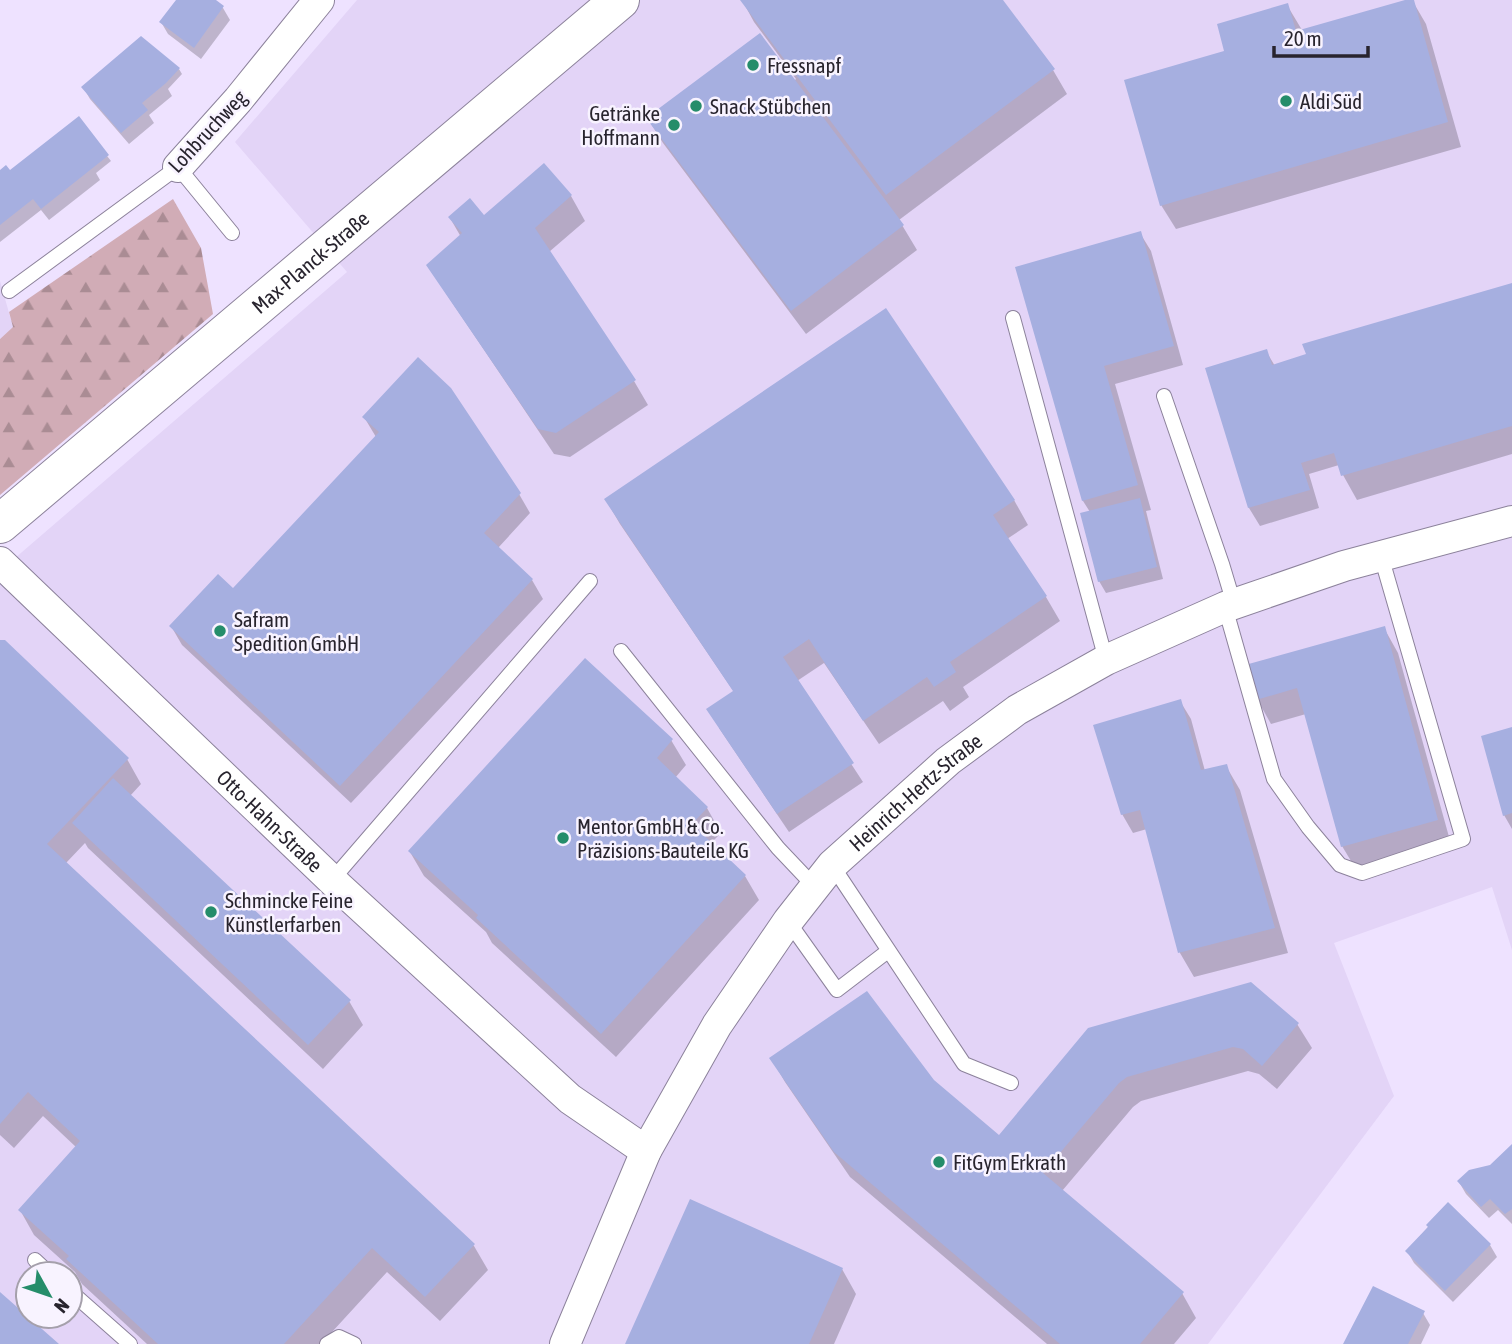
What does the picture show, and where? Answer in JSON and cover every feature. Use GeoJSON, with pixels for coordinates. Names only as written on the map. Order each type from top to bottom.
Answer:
{"type":"FeatureCollection","features":[{"type":"Feature","properties":{"kind":"street","name":"Lohbruchweg"},"geometry":{"type":"LineString","coordinates":[[177,167],[238,100],[319,0]]}},
{"type":"Feature","properties":{"kind":"street","name":"Max-Planck-Straße"},"geometry":{"type":"LineString","coordinates":[[0,524],[620,0]]}},
{"type":"Feature","properties":{"kind":"street","name":"Heinrich-Hertz-Straße"},"geometry":{"type":"LineString","coordinates":[[565,1344],[646,1151],[717,1025],[788,921],[823,876],[948,761],[1017,710],[1107,660],[1229,605],[1344,566],[1512,521]]}},
{"type":"Feature","properties":{"kind":"street","name":"Otto-Hahn-Straße"},"geometry":{"type":"LineString","coordinates":[[0,562],[332,880],[570,1099],[646,1151]]}},
{"type":"Feature","properties":{"kind":"lane"},"geometry":{"type":"LineString","coordinates":[[177,167],[232,233]]}},
{"type":"Feature","properties":{"kind":"lane","name":"Lohbruchweg"},"geometry":{"type":"LineString","coordinates":[[9,291],[177,167]]}},
{"type":"Feature","properties":{"kind":"lane"},"geometry":{"type":"LineString","coordinates":[[1013,318],[1107,660]]}},
{"type":"Feature","properties":{"kind":"lane"},"geometry":{"type":"LineString","coordinates":[[1164,396],[1222,564],[1229,605],[1274,779],[1308,827],[1340,865],[1362,873],[1463,839],[1381,556]]}},
{"type":"Feature","properties":{"kind":"lane"},"geometry":{"type":"LineString","coordinates":[[332,880],[590,581]]}},
{"type":"Feature","properties":{"kind":"lane"},"geometry":{"type":"LineString","coordinates":[[621,651],[778,848],[823,876],[888,951],[964,1064],[1011,1083]]}},
{"type":"Feature","properties":{"kind":"lane"},"geometry":{"type":"LineString","coordinates":[[788,921],[837,990],[888,951]]}},
{"type":"Feature","properties":{"kind":"lane"},"geometry":{"type":"LineString","coordinates":[[84,1303],[130,1344]]}},
{"type":"Feature","properties":{"kind":"lane"},"geometry":{"type":"LineString","coordinates":[[327,1344],[339,1338],[354,1344]]}},
{"type":"Feature","properties":{"kind":"shaded area"},"geometry":{"type":"Polygon","coordinates":[[[357,0],[1512,0],[1512,950],[1492,887],[1334,943],[1394,1096],[1208,1344],[0,1344],[0,571],[347,272],[235,142],[357,0]]]}},
{"type":"Feature","properties":{"kind":"shaded area"},"geometry":{"type":"Polygon","coordinates":[[[0,281],[13,327],[0,339],[0,281]]]}},
{"type":"Feature","properties":{"kind":"green space"},"geometry":{"type":"Polygon","coordinates":[[[173,199],[201,248],[213,314],[0,495],[0,339],[13,327],[9,312],[173,199]]]}},
{"type":"Feature","properties":{"kind":"building"},"geometry":{"type":"Polygon","coordinates":[[[176,0],[216,0],[224,6],[194,48],[159,22],[176,0]]]}},
{"type":"Feature","properties":{"kind":"building"},"geometry":{"type":"Polygon","coordinates":[[[740,0],[1003,0],[1055,69],[886,195],[740,0]]]}},
{"type":"Feature","properties":{"kind":"building","name":"Aldi Süd"},"geometry":{"type":"Polygon","coordinates":[[[1405,0],[1414,0],[1448,122],[1160,206],[1124,80],[1224,51],[1217,24],[1288,3],[1296,31],[1405,0]]]}},
{"type":"Feature","properties":{"kind":"building"},"geometry":{"type":"Polygon","coordinates":[[[760,33],[904,225],[791,311],[646,118],[760,33]]]}},
{"type":"Feature","properties":{"kind":"building"},"geometry":{"type":"Polygon","coordinates":[[[141,36],[180,68],[142,103],[148,110],[121,133],[81,87],[141,36]]]}},
{"type":"Feature","properties":{"kind":"building"},"geometry":{"type":"Polygon","coordinates":[[[79,116],[109,155],[41,209],[33,199],[0,225],[0,170],[6,165],[10,170],[79,116]]]}},
{"type":"Feature","properties":{"kind":"building"},"geometry":{"type":"Polygon","coordinates":[[[544,163],[572,195],[535,228],[636,380],[556,433],[538,429],[426,265],[462,233],[448,217],[470,198],[484,215],[544,163]]]}},
{"type":"Feature","properties":{"kind":"building"},"geometry":{"type":"Polygon","coordinates":[[[1141,231],[1174,346],[1104,366],[1138,485],[1082,501],[1015,267],[1141,231]]]}},
{"type":"Feature","properties":{"kind":"building"},"geometry":{"type":"Polygon","coordinates":[[[1512,283],[1512,426],[1341,476],[1334,453],[1301,463],[1310,490],[1248,508],[1205,368],[1267,349],[1272,365],[1306,354],[1302,344],[1512,283]]]}},
{"type":"Feature","properties":{"kind":"building"},"geometry":{"type":"Polygon","coordinates":[[[886,308],[1015,500],[993,515],[1047,596],[950,662],[956,672],[934,687],[927,677],[863,721],[809,639],[783,657],[854,763],[777,814],[706,709],[733,691],[604,499],[886,308]]]}},
{"type":"Feature","properties":{"kind":"building"},"geometry":{"type":"Polygon","coordinates":[[[418,357],[451,388],[521,493],[484,533],[533,579],[340,786],[169,626],[218,574],[233,588],[379,432],[362,417],[418,357]]]}},
{"type":"Feature","properties":{"kind":"building"},"geometry":{"type":"Polygon","coordinates":[[[1140,498],[1157,567],[1098,582],[1080,513],[1140,498]]]}},
{"type":"Feature","properties":{"kind":"building"},"geometry":{"type":"Polygon","coordinates":[[[1385,626],[1438,820],[1341,847],[1297,688],[1256,700],[1245,665],[1385,626]]]}},
{"type":"Feature","properties":{"kind":"building"},"geometry":{"type":"Polygon","coordinates":[[[0,640],[5,640],[129,758],[47,844],[475,1244],[425,1297],[372,1248],[284,1344],[158,1344],[84,1276],[84,1260],[67,1260],[69,1256],[18,1210],[80,1141],[28,1092],[0,1124],[0,640]]]}},
{"type":"Feature","properties":{"kind":"building","name":"Mentor GmbH & Co. Präzisions-Bauteile KG"},"geometry":{"type":"Polygon","coordinates":[[[585,658],[673,739],[657,758],[708,807],[692,824],[746,875],[601,1034],[408,851],[585,658]]]}},
{"type":"Feature","properties":{"kind":"building"},"geometry":{"type":"Polygon","coordinates":[[[1181,699],[1201,770],[1227,764],[1275,928],[1178,953],[1140,810],[1121,815],[1093,725],[1181,699]]]}},
{"type":"Feature","properties":{"kind":"building"},"geometry":{"type":"Polygon","coordinates":[[[1512,727],[1512,813],[1503,816],[1481,736],[1512,727]]]}},
{"type":"Feature","properties":{"kind":"building","name":"Schmincke Feine Künstlerfarben"},"geometry":{"type":"Polygon","coordinates":[[[113,778],[351,1000],[308,1045],[72,823],[113,778]]]}},
{"type":"Feature","properties":{"kind":"building","name":"FitGym Erkrath"},"geometry":{"type":"Polygon","coordinates":[[[1251,982],[1299,1023],[1262,1066],[1243,1049],[1233,1047],[1127,1077],[1043,1173],[1184,1292],[1140,1344],[1060,1344],[834,1152],[769,1058],[867,991],[934,1080],[999,1135],[1088,1028],[1251,982]]]}},
{"type":"Feature","properties":{"kind":"building"},"geometry":{"type":"Polygon","coordinates":[[[1512,1144],[1512,1209],[1505,1214],[1490,1199],[1481,1207],[1457,1181],[1469,1170],[1490,1165],[1512,1144]]]}},
{"type":"Feature","properties":{"kind":"building"},"geometry":{"type":"Polygon","coordinates":[[[690,1199],[843,1268],[809,1344],[625,1344],[690,1199]]]}},
{"type":"Feature","properties":{"kind":"building"},"geometry":{"type":"Polygon","coordinates":[[[1448,1202],[1491,1244],[1445,1291],[1405,1251],[1448,1202]]]}},
{"type":"Feature","properties":{"kind":"building"},"geometry":{"type":"Polygon","coordinates":[[[1373,1286],[1425,1311],[1408,1344],[1343,1344],[1373,1286]]]}},
{"type":"Feature","properties":{"kind":"building"},"geometry":{"type":"Polygon","coordinates":[[[0,1292],[14,1304],[14,1330],[43,1330],[59,1344],[0,1344],[0,1292]]]}},
{"type":"Feature","properties":{"kind":"place","name":"Fressnapf"},"geometry":{"type":"Point","coordinates":[753,65]}},
{"type":"Feature","properties":{"kind":"place","name":"Aldi Süd"},"geometry":{"type":"Point","coordinates":[1286,101]}},
{"type":"Feature","properties":{"kind":"place","name":"Snack Stübchen"},"geometry":{"type":"Point","coordinates":[696,106]}},
{"type":"Feature","properties":{"kind":"place","name":"Getränke Hoffmann"},"geometry":{"type":"Point","coordinates":[674,125]}},
{"type":"Feature","properties":{"kind":"place","name":"Safram Spedition GmbH"},"geometry":{"type":"Point","coordinates":[220,631]}},
{"type":"Feature","properties":{"kind":"place","name":"Mentor GmbH & Co. Präzisions-Bauteile KG"},"geometry":{"type":"Point","coordinates":[563,838]}},
{"type":"Feature","properties":{"kind":"place","name":"Schmincke Feine Künstlerfarben"},"geometry":{"type":"Point","coordinates":[211,912]}},
{"type":"Feature","properties":{"kind":"place","name":"FitGym Erkrath"},"geometry":{"type":"Point","coordinates":[939,1162]}}]}
